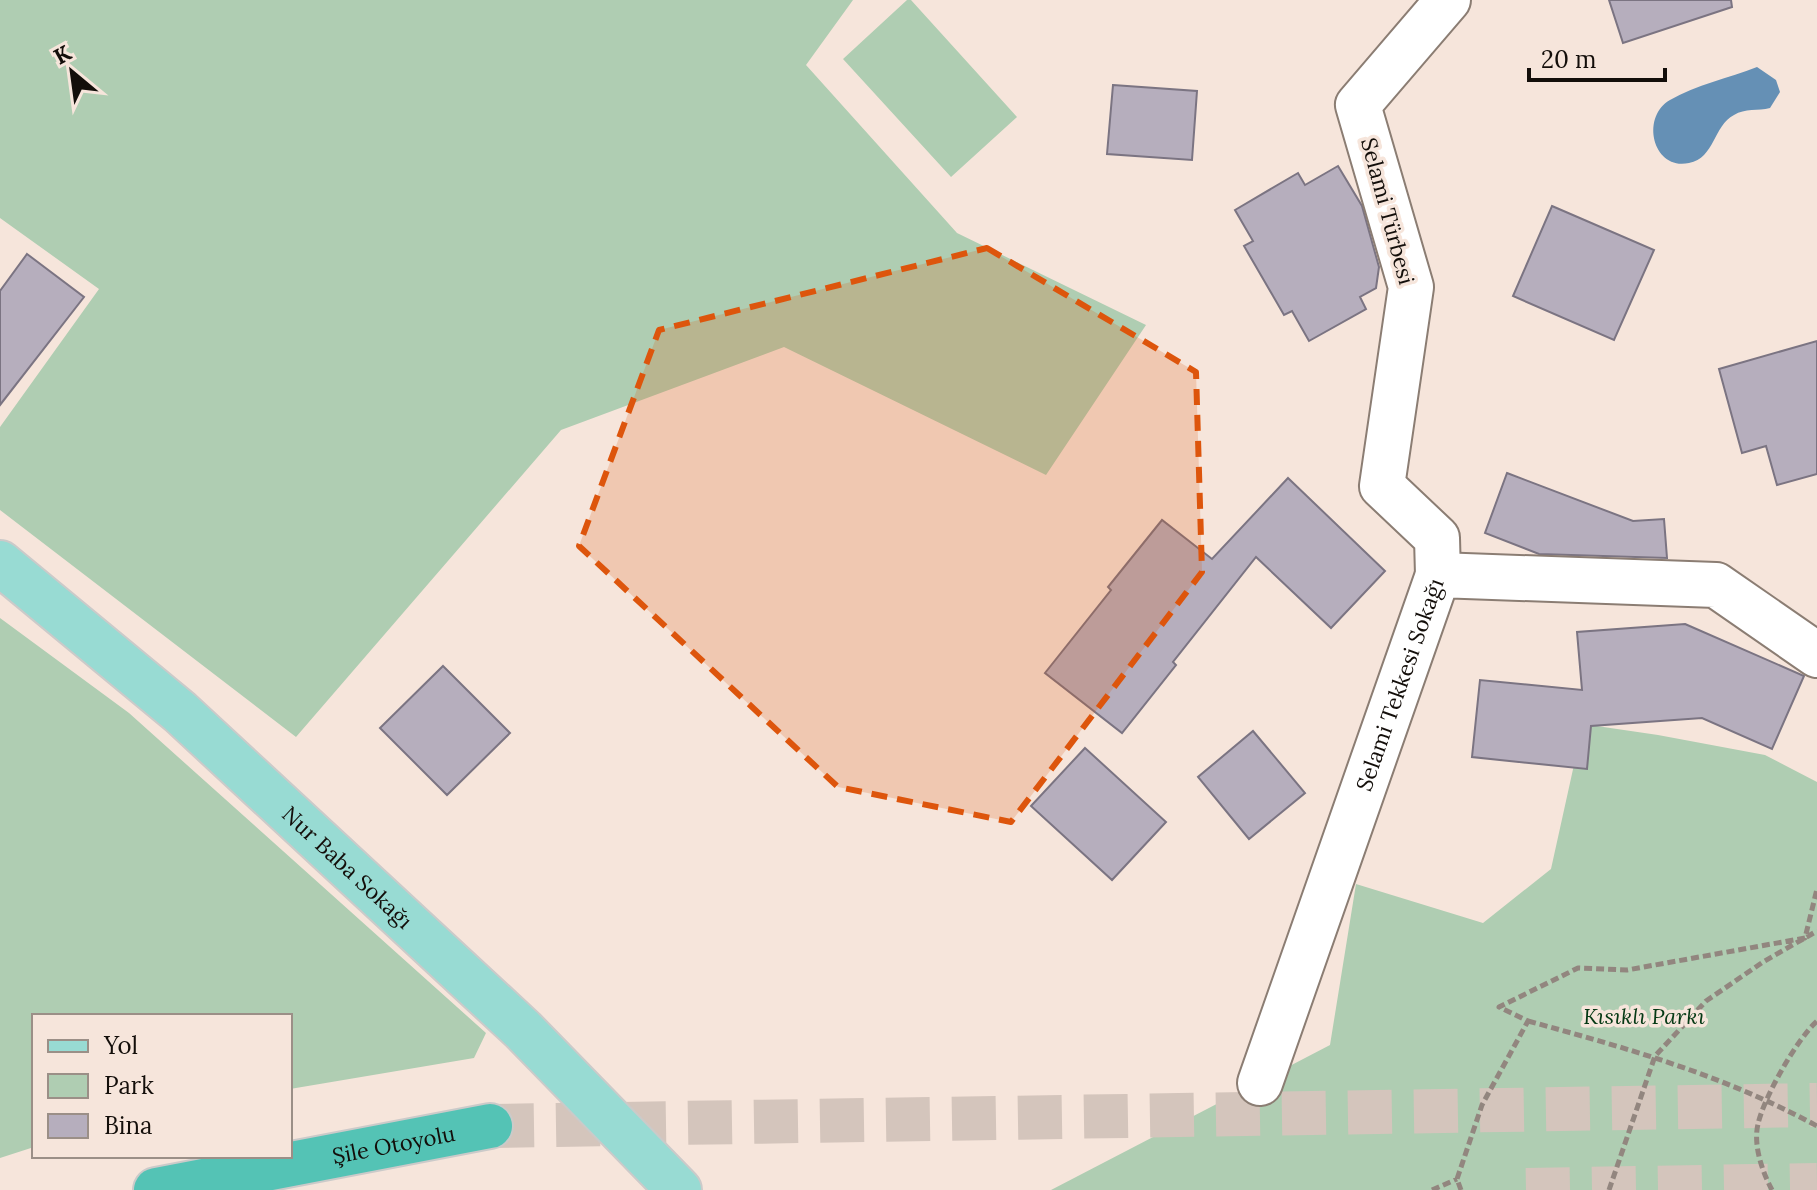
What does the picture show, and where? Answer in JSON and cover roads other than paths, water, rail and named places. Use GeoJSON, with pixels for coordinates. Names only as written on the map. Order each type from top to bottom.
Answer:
{"type":"FeatureCollection","features":[{"type":"Feature","properties":{"kind":"highway","name":"Şile Otoyolu"},"geometry":{"type":"LineString","coordinates":[[156,1190],[490,1126]]}},
{"type":"Feature","properties":{"kind":"main road","name":"Nur Baba Sokağı"},"geometry":{"type":"LineString","coordinates":[[0,563],[180,712],[523,1030],[679,1190]]}},
{"type":"Feature","properties":{"kind":"street","name":"Selami Türbesi"},"geometry":{"type":"LineString","coordinates":[[1438,575],[1437,538],[1382,486],[1411,287],[1358,105],[1448,0]]}},
{"type":"Feature","properties":{"kind":"street","name":"Selami Tekkesi Sokağı"},"geometry":{"type":"LineString","coordinates":[[1260,1083],[1438,575],[1716,585],[1817,655]]}},
{"type":"Feature","properties":{"kind":"water"},"geometry":{"type":"Polygon","coordinates":[[[1757,67],[1776,80],[1780,92],[1770,108],[1747,110],[1727,120],[1709,149],[1698,160],[1677,163],[1659,151],[1653,130],[1655,118],[1670,100],[1757,67]]]}},
{"type":"Feature","properties":{"kind":"tunnel"},"geometry":{"type":"LineString","coordinates":[[490,1126],[1817,1105]]}},
{"type":"Feature","properties":{"kind":"tunnel"},"geometry":{"type":"LineString","coordinates":[[1526,1190],[1817,1185]]}},
{"type":"Feature","properties":{"kind":"park label","name":"Kısıklı Parkı"},"geometry":{"type":"Point","coordinates":[1644,1016]}}]}
